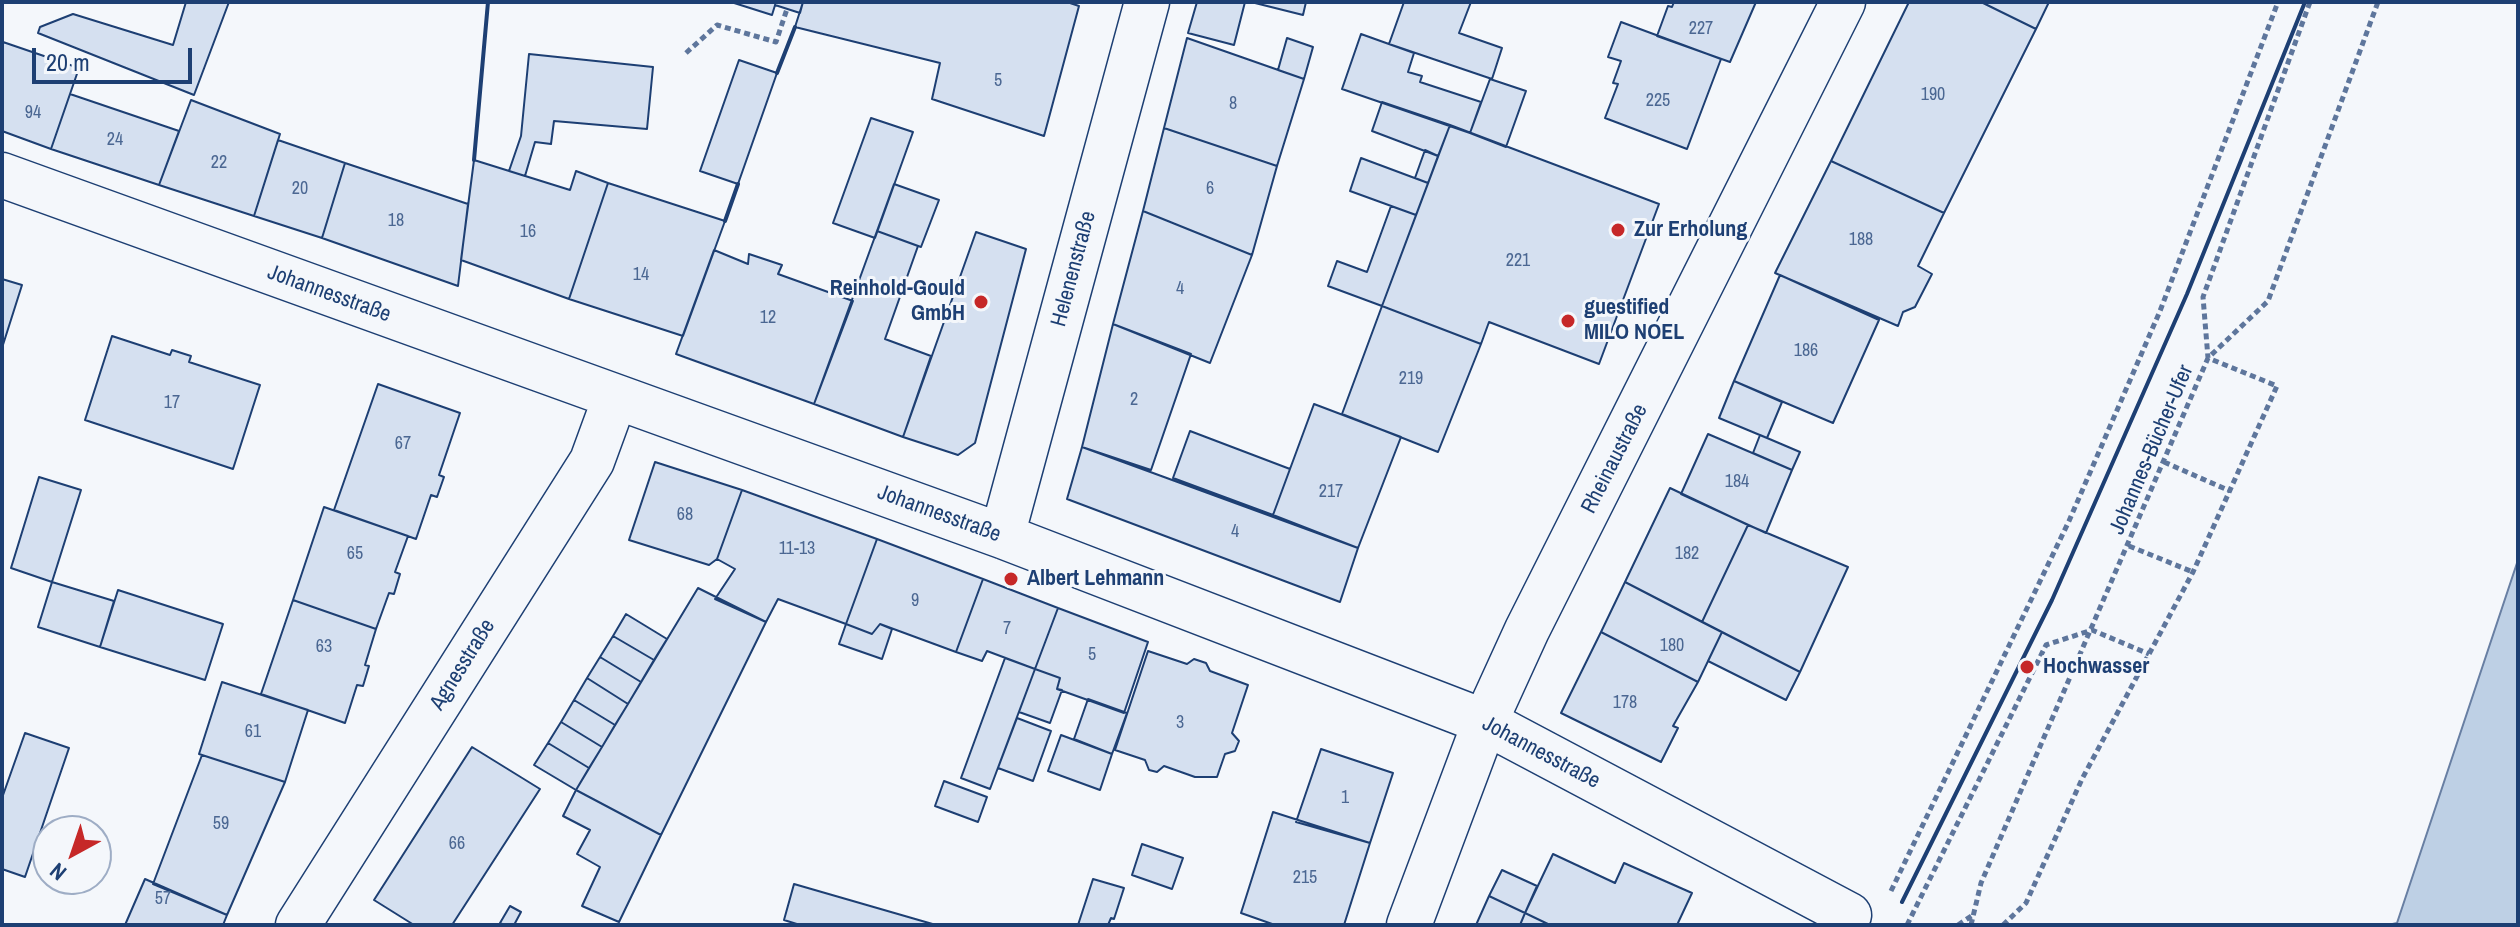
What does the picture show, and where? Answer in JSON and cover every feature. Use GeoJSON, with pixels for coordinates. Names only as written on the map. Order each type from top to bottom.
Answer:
{"type":"FeatureCollection","features":[{"type":"Feature","properties":{"kind":"street","name":"Helenenstraße"},"geometry":{"type":"LineString","coordinates":[[1002,536],[1147,2]]}},
{"type":"Feature","properties":{"kind":"street","name":"Rheinaustraße"},"geometry":{"type":"LineString","coordinates":[[1409,925],[1485,722],[1843,2]]}},
{"type":"Feature","properties":{"kind":"street","name":"Johannesstraße"},"geometry":{"type":"LineString","coordinates":[[2,175],[1002,536],[1485,722],[1849,915]]}},
{"type":"Feature","properties":{"kind":"street","name":"Agnesstraße"},"geometry":{"type":"LineString","coordinates":[[298,925],[592,461],[615,398]]}},
{"type":"Feature","properties":{"kind":"path"},"geometry":{"type":"LineString","coordinates":[[1909,851],[2069,521],[2160,311],[2278,2]]}},
{"type":"Feature","properties":{"kind":"path"},"geometry":{"type":"LineString","coordinates":[[2003,925],[2026,903],[2082,779],[2193,572],[2277,386],[2208,358],[2203,297],[2310,2]]}},
{"type":"Feature","properties":{"kind":"path","name":"Johannes-Bücher-Ufer"},"geometry":{"type":"LineString","coordinates":[[1971,925],[1981,883],[2208,358],[2268,301],[2378,2]]}},
{"type":"Feature","properties":{"kind":"path"},"geometry":{"type":"LineString","coordinates":[[686,53],[717,25],[776,42],[787,9]]}},
{"type":"Feature","properties":{"kind":"path"},"geometry":{"type":"LineString","coordinates":[[2164,462],[2230,491]]}},
{"type":"Feature","properties":{"kind":"path"},"geometry":{"type":"LineString","coordinates":[[2129,546],[2193,572]]}},
{"type":"Feature","properties":{"kind":"path"},"geometry":{"type":"LineString","coordinates":[[1907,925],[2046,645],[2092,630],[2149,654]]}},
{"type":"Feature","properties":{"kind":"path"},"geometry":{"type":"LineString","coordinates":[[1958,925],[1973,915]]}},
{"type":"Feature","properties":{"kind":"water"},"geometry":{"type":"Polygon","coordinates":[[[2518,560],[2518,925],[2388,925],[2397,923],[2518,560]]]}},
{"type":"Feature","properties":{"kind":"building"},"geometry":{"type":"Polygon","coordinates":[[[186,2],[229,2],[194,95],[38,33],[40,27],[73,14],[173,45],[186,2]]]}},
{"type":"Feature","properties":{"kind":"building"},"geometry":{"type":"Polygon","coordinates":[[[731,2],[776,2],[772,15],[731,2]]]}},
{"type":"Feature","properties":{"kind":"building"},"geometry":{"type":"Polygon","coordinates":[[[776,2],[803,2],[800,13],[775,5],[776,2]]]}},
{"type":"Feature","properties":{"kind":"building"},"geometry":{"type":"Polygon","coordinates":[[[803,2],[1067,2],[1079,6],[1044,136],[932,99],[940,63],[795,27],[803,2]]]}},
{"type":"Feature","properties":{"kind":"building"},"geometry":{"type":"Polygon","coordinates":[[[1197,2],[1245,2],[1234,45],[1188,33],[1197,2]]]}},
{"type":"Feature","properties":{"kind":"building"},"geometry":{"type":"Polygon","coordinates":[[[1251,2],[1306,2],[1303,15],[1251,2]]]}},
{"type":"Feature","properties":{"kind":"building"},"geometry":{"type":"Polygon","coordinates":[[[1404,2],[1471,2],[1459,33],[1502,48],[1492,79],[1389,44],[1404,2]]]}},
{"type":"Feature","properties":{"kind":"building"},"geometry":{"type":"Polygon","coordinates":[[[1674,2],[1756,2],[1730,62],[1657,36],[1668,6],[1672,7],[1674,2]]]}},
{"type":"Feature","properties":{"kind":"building"},"geometry":{"type":"Polygon","coordinates":[[[1909,2],[1981,2],[2036,29],[1944,213],[1831,161],[1909,2]]]}},
{"type":"Feature","properties":{"kind":"building"},"geometry":{"type":"Polygon","coordinates":[[[1981,2],[2049,2],[2036,29],[1981,2]]]}},
{"type":"Feature","properties":{"kind":"building"},"geometry":{"type":"Polygon","coordinates":[[[1621,22],[1721,59],[1687,149],[1605,118],[1618,84],[1613,83],[1621,61],[1608,57],[1621,22]]]}},
{"type":"Feature","properties":{"kind":"building"},"geometry":{"type":"Polygon","coordinates":[[[1361,34],[1414,53],[1408,72],[1422,76],[1420,82],[1481,102],[1470,133],[1342,89],[1361,34]]]}},
{"type":"Feature","properties":{"kind":"building"},"geometry":{"type":"Polygon","coordinates":[[[1187,38],[1304,79],[1277,166],[1164,128],[1187,38]]]}},
{"type":"Feature","properties":{"kind":"building"},"geometry":{"type":"Polygon","coordinates":[[[1287,38],[1313,47],[1304,79],[1278,70],[1287,38]]]}},
{"type":"Feature","properties":{"kind":"building"},"geometry":{"type":"Polygon","coordinates":[[[3,42],[79,68],[51,149],[2,131],[3,42]]]}},
{"type":"Feature","properties":{"kind":"building"},"geometry":{"type":"Polygon","coordinates":[[[529,54],[653,67],[647,129],[554,121],[551,144],[535,142],[525,176],[509,171],[521,136],[529,54]]]}},
{"type":"Feature","properties":{"kind":"building"},"geometry":{"type":"Polygon","coordinates":[[[739,60],[777,73],[738,184],[700,171],[739,60]]]}},
{"type":"Feature","properties":{"kind":"building"},"geometry":{"type":"Polygon","coordinates":[[[1490,79],[1526,91],[1506,147],[1470,133],[1490,79]]]}},
{"type":"Feature","properties":{"kind":"building"},"geometry":{"type":"Polygon","coordinates":[[[70,94],[179,131],[159,185],[51,149],[70,94]]]}},
{"type":"Feature","properties":{"kind":"building"},"geometry":{"type":"Polygon","coordinates":[[[191,100],[280,134],[254,216],[159,185],[191,100]]]}},
{"type":"Feature","properties":{"kind":"building"},"geometry":{"type":"Polygon","coordinates":[[[1382,102],[1450,125],[1438,156],[1372,131],[1382,102]]]}},
{"type":"Feature","properties":{"kind":"building"},"geometry":{"type":"Polygon","coordinates":[[[871,118],[913,132],[875,238],[833,223],[871,118]]]}},
{"type":"Feature","properties":{"kind":"building"},"geometry":{"type":"Polygon","coordinates":[[[1450,125],[1659,204],[1599,364],[1489,322],[1481,344],[1382,306],[1450,125]]]}},
{"type":"Feature","properties":{"kind":"building"},"geometry":{"type":"Polygon","coordinates":[[[1164,128],[1277,166],[1252,255],[1143,211],[1164,128]]]}},
{"type":"Feature","properties":{"kind":"building"},"geometry":{"type":"Polygon","coordinates":[[[278,140],[345,163],[322,238],[254,216],[278,140]]]}},
{"type":"Feature","properties":{"kind":"building"},"geometry":{"type":"Polygon","coordinates":[[[1425,150],[1438,156],[1428,183],[1415,178],[1425,150]]]}},
{"type":"Feature","properties":{"kind":"building"},"geometry":{"type":"Polygon","coordinates":[[[1361,158],[1428,183],[1416,215],[1350,191],[1361,158]]]}},
{"type":"Feature","properties":{"kind":"building"},"geometry":{"type":"Polygon","coordinates":[[[474,160],[570,190],[576,171],[608,183],[569,299],[461,260],[474,160]]]}},
{"type":"Feature","properties":{"kind":"building"},"geometry":{"type":"Polygon","coordinates":[[[1831,161],[1944,213],[1918,266],[1932,274],[1915,307],[1903,312],[1898,326],[1775,273],[1831,161]]]}},
{"type":"Feature","properties":{"kind":"building"},"geometry":{"type":"Polygon","coordinates":[[[345,163],[468,204],[458,286],[322,238],[345,163]]]}},
{"type":"Feature","properties":{"kind":"building"},"geometry":{"type":"Polygon","coordinates":[[[608,183],[725,221],[683,336],[569,299],[608,183]]]}},
{"type":"Feature","properties":{"kind":"building"},"geometry":{"type":"Polygon","coordinates":[[[894,184],[939,200],[921,247],[877,231],[894,184]]]}},
{"type":"Feature","properties":{"kind":"building"},"geometry":{"type":"Polygon","coordinates":[[[1391,206],[1416,215],[1382,306],[1328,286],[1337,261],[1367,272],[1391,206]]]}},
{"type":"Feature","properties":{"kind":"building"},"geometry":{"type":"Polygon","coordinates":[[[1143,211],[1252,255],[1210,363],[1113,324],[1143,211]]]}},
{"type":"Feature","properties":{"kind":"building"},"geometry":{"type":"Polygon","coordinates":[[[877,231],[918,246],[885,339],[931,356],[903,437],[814,404],[877,231]]]}},
{"type":"Feature","properties":{"kind":"building","name":"Reinhold-Gould GmbH"},"geometry":{"type":"Polygon","coordinates":[[[976,232],[1026,249],[975,443],[958,455],[903,437],[976,232]]]}},
{"type":"Feature","properties":{"kind":"building"},"geometry":{"type":"Polygon","coordinates":[[[714,250],[748,264],[749,254],[782,265],[778,274],[853,301],[814,404],[676,354],[714,250]]]}},
{"type":"Feature","properties":{"kind":"building"},"geometry":{"type":"Polygon","coordinates":[[[1780,275],[1879,320],[1833,423],[1734,381],[1780,275]]]}},
{"type":"Feature","properties":{"kind":"building"},"geometry":{"type":"Polygon","coordinates":[[[2,279],[22,285],[2,348],[2,279]]]}},
{"type":"Feature","properties":{"kind":"building"},"geometry":{"type":"Polygon","coordinates":[[[1382,306],[1481,344],[1438,452],[1342,414],[1382,306]]]}},
{"type":"Feature","properties":{"kind":"building"},"geometry":{"type":"Polygon","coordinates":[[[1113,324],[1191,354],[1151,470],[1082,447],[1113,324]]]}},
{"type":"Feature","properties":{"kind":"building"},"geometry":{"type":"Polygon","coordinates":[[[112,336],[170,355],[172,350],[191,356],[189,362],[260,385],[233,469],[85,420],[112,336]]]}},
{"type":"Feature","properties":{"kind":"building"},"geometry":{"type":"Polygon","coordinates":[[[1734,381],[1782,402],[1767,438],[1719,418],[1734,381]]]}},
{"type":"Feature","properties":{"kind":"building"},"geometry":{"type":"Polygon","coordinates":[[[378,384],[460,413],[439,475],[444,477],[437,497],[431,495],[416,539],[334,510],[378,384]]]}},
{"type":"Feature","properties":{"kind":"building"},"geometry":{"type":"Polygon","coordinates":[[[1314,404],[1401,437],[1358,548],[1273,515],[1314,404]]]}},
{"type":"Feature","properties":{"kind":"building"},"geometry":{"type":"Polygon","coordinates":[[[1190,431],[1290,469],[1273,515],[1173,478],[1190,431]]]}},
{"type":"Feature","properties":{"kind":"building"},"geometry":{"type":"Polygon","coordinates":[[[1708,434],[1792,470],[1766,533],[1681,494],[1708,434]]]}},
{"type":"Feature","properties":{"kind":"building"},"geometry":{"type":"Polygon","coordinates":[[[1760,435],[1800,452],[1792,470],[1753,453],[1760,435]]]}},
{"type":"Feature","properties":{"kind":"building"},"geometry":{"type":"Polygon","coordinates":[[[1082,447],[1358,548],[1340,602],[1067,499],[1082,447]]]}},
{"type":"Feature","properties":{"kind":"building"},"geometry":{"type":"Polygon","coordinates":[[[655,462],[742,490],[717,559],[709,565],[629,540],[655,462]]]}},
{"type":"Feature","properties":{"kind":"building"},"geometry":{"type":"Polygon","coordinates":[[[39,477],[81,490],[52,582],[11,568],[39,477]]]}},
{"type":"Feature","properties":{"kind":"building"},"geometry":{"type":"Polygon","coordinates":[[[1670,488],[1748,525],[1702,622],[1625,582],[1670,488]]]}},
{"type":"Feature","properties":{"kind":"building"},"geometry":{"type":"Polygon","coordinates":[[[742,490],[877,539],[846,624],[778,599],[766,622],[715,599],[735,569],[717,559],[742,490]]]}},
{"type":"Feature","properties":{"kind":"building"},"geometry":{"type":"Polygon","coordinates":[[[324,507],[408,536],[395,572],[400,574],[394,594],[389,593],[376,629],[293,600],[324,507]]]}},
{"type":"Feature","properties":{"kind":"building"},"geometry":{"type":"Polygon","coordinates":[[[1748,525],[1848,567],[1800,672],[1702,622],[1748,525]]]}},
{"type":"Feature","properties":{"kind":"building"},"geometry":{"type":"Polygon","coordinates":[[[877,539],[983,579],[956,652],[880,624],[872,634],[846,624],[877,539]]]}},
{"type":"Feature","properties":{"kind":"building"},"geometry":{"type":"Polygon","coordinates":[[[983,579],[1058,608],[1035,669],[987,651],[982,661],[956,652],[983,579]]]}},
{"type":"Feature","properties":{"kind":"building"},"geometry":{"type":"Polygon","coordinates":[[[52,582],[114,601],[100,647],[38,627],[52,582]]]}},
{"type":"Feature","properties":{"kind":"building"},"geometry":{"type":"Polygon","coordinates":[[[1625,582],[1722,632],[1698,682],[1601,632],[1625,582]]]}},
{"type":"Feature","properties":{"kind":"building"},"geometry":{"type":"Polygon","coordinates":[[[698,588],[766,622],[661,835],[576,790],[698,588]]]}},
{"type":"Feature","properties":{"kind":"building"},"geometry":{"type":"Polygon","coordinates":[[[118,590],[223,624],[205,680],[100,647],[118,590]]]}},
{"type":"Feature","properties":{"kind":"building"},"geometry":{"type":"Polygon","coordinates":[[[293,600],[376,629],[365,665],[369,666],[363,686],[357,685],[345,723],[261,694],[293,600]]]}},
{"type":"Feature","properties":{"kind":"building"},"geometry":{"type":"Polygon","coordinates":[[[1058,608],[1148,642],[1124,713],[1057,689],[1060,678],[1035,669],[1058,608]]]}},
{"type":"Feature","properties":{"kind":"building"},"geometry":{"type":"Polygon","coordinates":[[[626,614],[667,639],[654,660],[613,636],[626,614]]]}},
{"type":"Feature","properties":{"kind":"building"},"geometry":{"type":"Polygon","coordinates":[[[846,624],[872,634],[880,624],[892,629],[882,659],[839,644],[846,624]]]}},
{"type":"Feature","properties":{"kind":"building"},"geometry":{"type":"Polygon","coordinates":[[[1601,632],[1698,682],[1673,726],[1678,728],[1661,762],[1561,713],[1601,632]]]}},
{"type":"Feature","properties":{"kind":"building"},"geometry":{"type":"Polygon","coordinates":[[[1722,632],[1800,672],[1786,700],[1708,661],[1722,632]]]}},
{"type":"Feature","properties":{"kind":"building"},"geometry":{"type":"Polygon","coordinates":[[[613,636],[654,660],[641,682],[600,657],[613,636]]]}},
{"type":"Feature","properties":{"kind":"building"},"geometry":{"type":"Polygon","coordinates":[[[1148,651],[1187,664],[1194,659],[1206,663],[1210,671],[1248,685],[1232,733],[1239,741],[1235,751],[1225,754],[1217,777],[1195,777],[1164,766],[1157,772],[1149,770],[1145,760],[1115,750],[1148,651]]]}},
{"type":"Feature","properties":{"kind":"building"},"geometry":{"type":"Polygon","coordinates":[[[600,657],[641,682],[628,704],[587,678],[600,657]]]}},
{"type":"Feature","properties":{"kind":"building"},"geometry":{"type":"Polygon","coordinates":[[[1005,658],[1035,669],[990,789],[961,778],[1005,658]]]}},
{"type":"Feature","properties":{"kind":"building"},"geometry":{"type":"Polygon","coordinates":[[[1035,669],[1060,678],[1057,689],[1062,690],[1050,723],[1019,712],[1035,669]]]}},
{"type":"Feature","properties":{"kind":"building"},"geometry":{"type":"Polygon","coordinates":[[[587,678],[628,704],[615,725],[574,700],[587,678]]]}},
{"type":"Feature","properties":{"kind":"building"},"geometry":{"type":"Polygon","coordinates":[[[222,682],[308,710],[285,782],[199,754],[222,682]]]}},
{"type":"Feature","properties":{"kind":"building"},"geometry":{"type":"Polygon","coordinates":[[[1088,699],[1127,713],[1112,754],[1074,739],[1088,699]]]}},
{"type":"Feature","properties":{"kind":"building"},"geometry":{"type":"Polygon","coordinates":[[[574,700],[615,725],[602,747],[561,722],[574,700]]]}},
{"type":"Feature","properties":{"kind":"building"},"geometry":{"type":"Polygon","coordinates":[[[1017,718],[1051,731],[1033,781],[998,768],[1017,718]]]}},
{"type":"Feature","properties":{"kind":"building"},"geometry":{"type":"Polygon","coordinates":[[[561,722],[602,747],[589,768],[548,743],[561,722]]]}},
{"type":"Feature","properties":{"kind":"building"},"geometry":{"type":"Polygon","coordinates":[[[25,733],[69,748],[46,815],[32,815],[32,856],[25,877],[2,869],[2,798],[25,733]]]}},
{"type":"Feature","properties":{"kind":"building"},"geometry":{"type":"Polygon","coordinates":[[[1061,735],[1112,754],[1100,790],[1048,771],[1061,735]]]}},
{"type":"Feature","properties":{"kind":"building"},"geometry":{"type":"Polygon","coordinates":[[[548,743],[589,768],[576,790],[534,765],[548,743]]]}},
{"type":"Feature","properties":{"kind":"building"},"geometry":{"type":"Polygon","coordinates":[[[472,747],[540,789],[452,925],[414,925],[374,900],[472,747]]]}},
{"type":"Feature","properties":{"kind":"building"},"geometry":{"type":"Polygon","coordinates":[[[1321,749],[1393,773],[1370,843],[1296,822],[1321,749]]]}},
{"type":"Feature","properties":{"kind":"building"},"geometry":{"type":"Polygon","coordinates":[[[202,755],[285,782],[227,915],[153,884],[202,755]]]}},
{"type":"Feature","properties":{"kind":"building"},"geometry":{"type":"Polygon","coordinates":[[[944,781],[987,797],[978,822],[935,806],[944,781]]]}},
{"type":"Feature","properties":{"kind":"building"},"geometry":{"type":"Polygon","coordinates":[[[576,790],[661,835],[619,922],[582,906],[600,867],[577,854],[590,830],[563,816],[576,790]]]}},
{"type":"Feature","properties":{"kind":"building"},"geometry":{"type":"Polygon","coordinates":[[[1273,812],[1370,843],[1344,925],[1275,925],[1241,913],[1273,812]]]}},
{"type":"Feature","properties":{"kind":"building"},"geometry":{"type":"Polygon","coordinates":[[[1142,844],[1183,858],[1172,889],[1132,875],[1142,844]]]}},
{"type":"Feature","properties":{"kind":"building"},"geometry":{"type":"Polygon","coordinates":[[[1553,854],[1615,883],[1624,863],[1692,893],[1677,925],[1550,925],[1525,913],[1553,854]]]}},
{"type":"Feature","properties":{"kind":"building"},"geometry":{"type":"Polygon","coordinates":[[[1502,870],[1537,886],[1525,913],[1489,896],[1502,870]]]}},
{"type":"Feature","properties":{"kind":"building"},"geometry":{"type":"Polygon","coordinates":[[[145,879],[227,915],[223,925],[125,925],[145,879]]]}},
{"type":"Feature","properties":{"kind":"building"},"geometry":{"type":"Polygon","coordinates":[[[1093,879],[1124,888],[1114,919],[1111,918],[1108,925],[1078,925],[1093,879]]]}},
{"type":"Feature","properties":{"kind":"building"},"geometry":{"type":"Polygon","coordinates":[[[794,884],[936,925],[800,925],[784,920],[794,884]]]}},
{"type":"Feature","properties":{"kind":"building"},"geometry":{"type":"Polygon","coordinates":[[[1489,896],[1525,913],[1520,925],[1476,925],[1489,896]]]}},
{"type":"Feature","properties":{"kind":"building"},"geometry":{"type":"Polygon","coordinates":[[[510,906],[521,912],[514,925],[504,925],[500,923],[510,906]]]}},
{"type":"Feature","properties":{"kind":"building"},"geometry":{"type":"Polygon","coordinates":[[[1525,913],[1550,925],[1520,925],[1525,913]]]}},
{"type":"Feature","properties":{"kind":"wall"},"geometry":{"type":"LineString","coordinates":[[474,160],[488,2]]}},
{"type":"Feature","properties":{"kind":"wall"},"geometry":{"type":"LineString","coordinates":[[1902,902],[2052,600],[2187,294],[2305,2]]}},
{"type":"Feature","properties":{"kind":"wall"},"geometry":{"type":"LineString","coordinates":[[777,73],[795,27]]}},
{"type":"Feature","properties":{"kind":"wall"},"geometry":{"type":"LineString","coordinates":[[725,221],[738,184]]}},
{"type":"Feature","properties":{"kind":"place","name":"Zur Erholung"},"geometry":{"type":"Point","coordinates":[1618,230]}},
{"type":"Feature","properties":{"kind":"place","name":"Reinhold-Gould GmbH"},"geometry":{"type":"Point","coordinates":[981,302]}},
{"type":"Feature","properties":{"kind":"place","name":"guestified MILO NOEL"},"geometry":{"type":"Point","coordinates":[1568,321]}},
{"type":"Feature","properties":{"kind":"place","name":"Albert Lehmann"},"geometry":{"type":"Point","coordinates":[1011,579]}},
{"type":"Feature","properties":{"kind":"place","name":"Hochwasser"},"geometry":{"type":"Point","coordinates":[2027,667]}}]}
